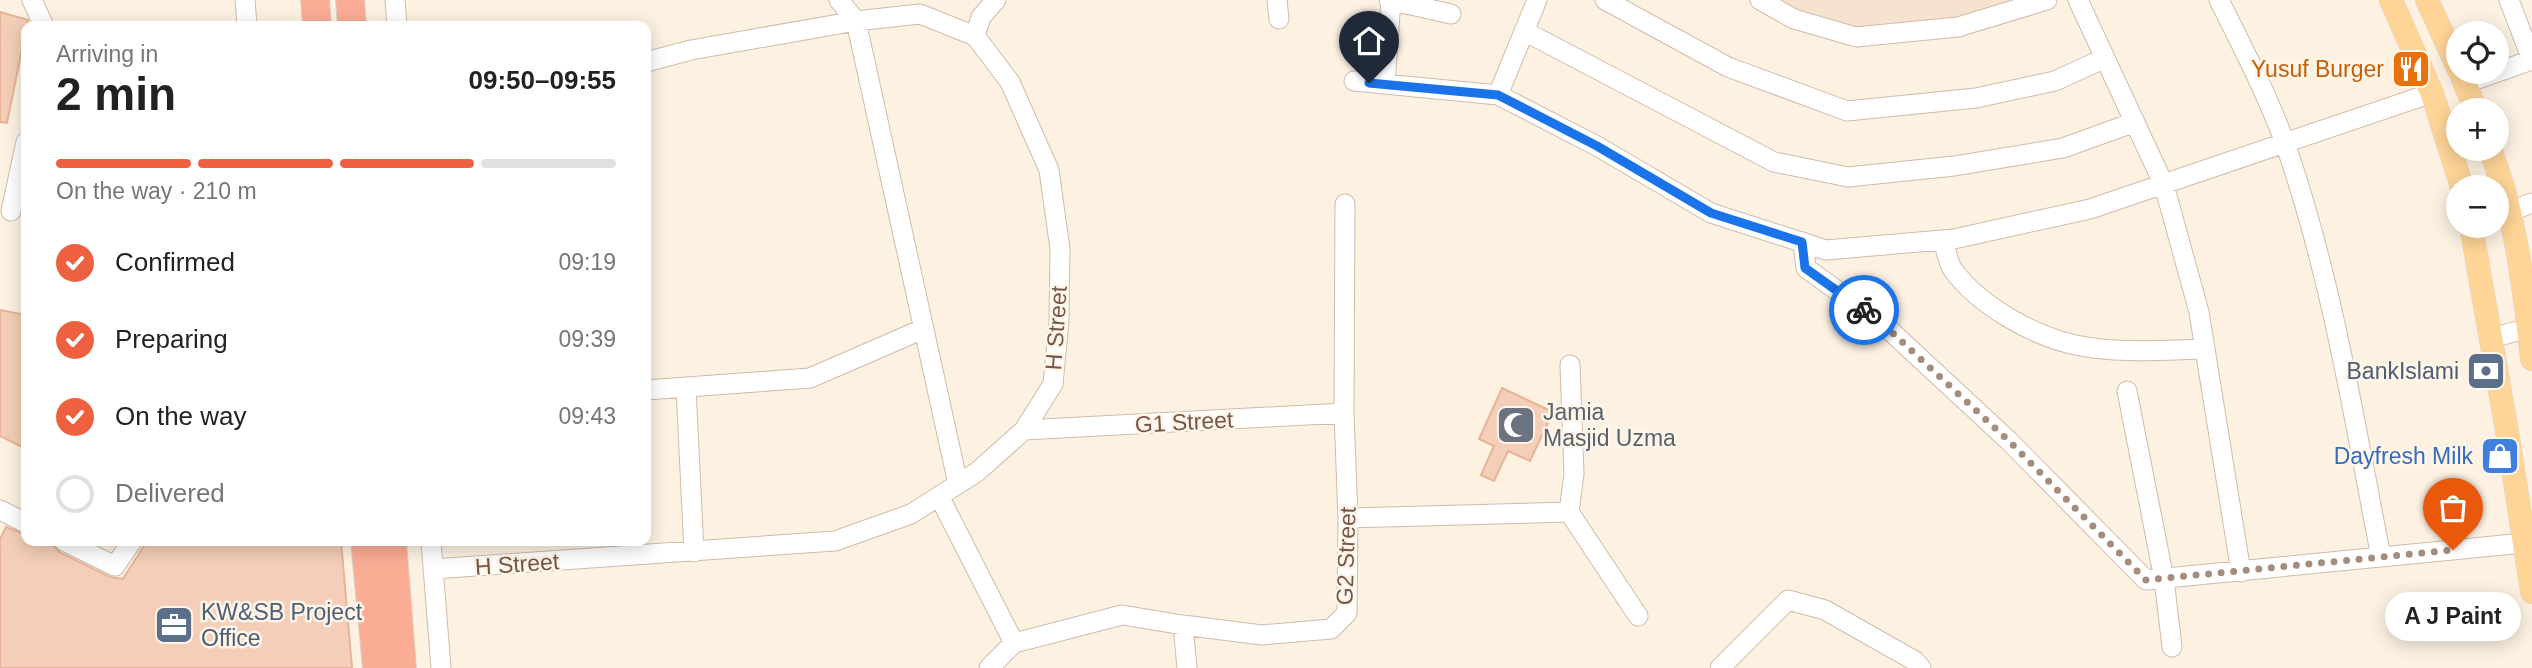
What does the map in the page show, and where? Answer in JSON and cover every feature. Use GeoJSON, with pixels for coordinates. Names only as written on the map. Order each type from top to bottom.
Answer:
{"type":"FeatureCollection","features":[{"type":"Feature","properties":{"kind":"highway"},"geometry":{"type":"LineString","coordinates":[[315,0],[317,21]]}},
{"type":"Feature","properties":{"kind":"highway"},"geometry":{"type":"LineString","coordinates":[[350,0],[352,21]]}},
{"type":"Feature","properties":{"kind":"highway"},"geometry":{"type":"LineString","coordinates":[[365,546],[377,668]]}},
{"type":"Feature","properties":{"kind":"highway"},"geometry":{"type":"LineString","coordinates":[[392,546],[402,668]]}},
{"type":"Feature","properties":{"kind":"main road"},"geometry":{"type":"LineString","coordinates":[[2390,0],[2432,93],[2458,175]]}},
{"type":"Feature","properties":{"kind":"main road"},"geometry":{"type":"LineString","coordinates":[[2427,0],[2446,41]]}},
{"type":"Feature","properties":{"kind":"main road"},"geometry":{"type":"LineString","coordinates":[[2509,216],[2524,284],[2532,359]]}},
{"type":"Feature","properties":{"kind":"main road"},"geometry":{"type":"LineString","coordinates":[[2473,238],[2492,338],[2532,593]]}},
{"type":"Feature","properties":{"kind":"street"},"geometry":{"type":"LineString","coordinates":[[32,0],[42,21]]}},
{"type":"Feature","properties":{"kind":"street"},"geometry":{"type":"LineString","coordinates":[[245,0],[247,21]]}},
{"type":"Feature","properties":{"kind":"street"},"geometry":{"type":"LineString","coordinates":[[395,0],[397,21]]}},
{"type":"Feature","properties":{"kind":"street"},"geometry":{"type":"LineString","coordinates":[[839,0],[856,21],[958,484]]}},
{"type":"Feature","properties":{"kind":"street"},"geometry":{"type":"LineString","coordinates":[[651,61],[691,50],[856,21],[920,14],[975,36],[981,17],[996,0]]}},
{"type":"Feature","properties":{"kind":"street"},"geometry":{"type":"LineString","coordinates":[[1385,84],[1390,0],[1451,14]]}},
{"type":"Feature","properties":{"kind":"street"},"geometry":{"type":"LineString","coordinates":[[1498,95],[1537,0]]}},
{"type":"Feature","properties":{"kind":"street"},"geometry":{"type":"LineString","coordinates":[[1605,0],[1728,67],[1847,111],[1976,99],[2055,81],[2105,58]]}},
{"type":"Feature","properties":{"kind":"street"},"geometry":{"type":"LineString","coordinates":[[1760,0],[1794,19],[1857,37],[1958,27],[2047,0]]}},
{"type":"Feature","properties":{"kind":"street"},"geometry":{"type":"LineString","coordinates":[[2078,0],[2164,185],[2199,312],[2241,572]]}},
{"type":"Feature","properties":{"kind":"street"},"geometry":{"type":"LineString","coordinates":[[2219,0],[2252,65],[2285,145],[2318,250],[2334,311],[2381,557]]}},
{"type":"Feature","properties":{"kind":"street"},"geometry":{"type":"LineString","coordinates":[[2509,0],[2532,60],[2509,65]]}},
{"type":"Feature","properties":{"kind":"street"},"geometry":{"type":"LineString","coordinates":[[1524,31],[1774,162],[1848,177],[1954,166],[2063,148],[2135,122]]}},
{"type":"Feature","properties":{"kind":"street","name":"H Street"},"geometry":{"type":"LineString","coordinates":[[433,569],[835,541],[911,514],[977,472],[1024,430],[1053,384],[1059,322],[1060,249],[1049,170],[1010,82],[975,36]]}},
{"type":"Feature","properties":{"kind":"street"},"geometry":{"type":"LineString","coordinates":[[1354,81],[1498,95],[1597,146],[1711,213],[1826,250],[1943,240],[2090,209],[2432,93]]}},
{"type":"Feature","properties":{"kind":"street"},"geometry":{"type":"LineString","coordinates":[[13,213],[21,169]]}},
{"type":"Feature","properties":{"kind":"street"},"geometry":{"type":"LineString","coordinates":[[2509,212],[2532,203]]}},
{"type":"Feature","properties":{"kind":"street","name":"G2 Street"},"geometry":{"type":"LineString","coordinates":[[1014,643],[1122,615],[1262,635],[1331,629],[1348,613],[1349,518],[1343,413],[1345,204]]}},
{"type":"Feature","properties":{"kind":"street"},"geometry":{"type":"LineString","coordinates":[[1943,240],[1952,269],[1988,305],[2027,328],[2075,345],[2139,351],[2205,349]]}},
{"type":"Feature","properties":{"kind":"street"},"geometry":{"type":"LineString","coordinates":[[1802,242],[1805,268],[1893,333],[2009,441],[2146,580],[2524,543]]}},
{"type":"Feature","properties":{"kind":"street"},"geometry":{"type":"LineString","coordinates":[[651,390],[810,379],[923,328]]}},
{"type":"Feature","properties":{"kind":"street"},"geometry":{"type":"LineString","coordinates":[[2492,338],[2530,328]]}},
{"type":"Feature","properties":{"kind":"street"},"geometry":{"type":"LineString","coordinates":[[1570,365],[1574,474],[1569,512],[1638,616]]}},
{"type":"Feature","properties":{"kind":"street"},"geometry":{"type":"LineString","coordinates":[[686,388],[694,552]]}},
{"type":"Feature","properties":{"kind":"street"},"geometry":{"type":"LineString","coordinates":[[2127,391],[2164,579],[2172,648]]}},
{"type":"Feature","properties":{"kind":"street","name":"G1 Street"},"geometry":{"type":"LineString","coordinates":[[1024,430],[1343,413]]}},
{"type":"Feature","properties":{"kind":"street"},"geometry":{"type":"LineString","coordinates":[[939,496],[1014,643],[989,668]]}},
{"type":"Feature","properties":{"kind":"street"},"geometry":{"type":"LineString","coordinates":[[0,510],[21,520]]}},
{"type":"Feature","properties":{"kind":"street"},"geometry":{"type":"LineString","coordinates":[[1349,518],[1569,512]]}},
{"type":"Feature","properties":{"kind":"street"},"geometry":{"type":"LineString","coordinates":[[74,546],[116,566],[129,546]]}},
{"type":"Feature","properties":{"kind":"street"},"geometry":{"type":"LineString","coordinates":[[431,546],[441,668]]}},
{"type":"Feature","properties":{"kind":"street"},"geometry":{"type":"LineString","coordinates":[[1720,668],[1788,600],[1825,610],[1916,666]]}},
{"type":"Feature","properties":{"kind":"street"},"geometry":{"type":"LineString","coordinates":[[1183,625],[1187,668]]}},
{"type":"Feature","properties":{"kind":"shaded area"},"geometry":{"type":"Polygon","coordinates":[[[1760,0],[2047,0],[1856,37],[1760,0]]]}},
{"type":"Feature","properties":{"kind":"building"},"geometry":{"type":"Polygon","coordinates":[[[0,12],[28,20],[21,21],[21,54],[7,123],[0,122],[0,12]]]}},
{"type":"Feature","properties":{"kind":"building"},"geometry":{"type":"Polygon","coordinates":[[[0,310],[21,314],[21,446],[0,436],[0,310]]]}},
{"type":"Feature","properties":{"kind":"building","name":"Jamia Masjid Uzma"},"geometry":{"type":"Polygon","coordinates":[[[1502,388],[1553,412],[1530,461],[1508,451],[1494,481],[1481,475],[1494,446],[1479,439],[1502,388]]]}},
{"type":"Feature","properties":{"kind":"building","name":"KW&SB Project Office"},"geometry":{"type":"Polygon","coordinates":[[[6,527],[21,533],[21,546],[54,546],[59,552],[110,577],[123,579],[144,546],[341,546],[352,668],[0,668],[0,539],[6,527]]]}},
{"type":"Feature","properties":{"kind":"way so far"},"geometry":{"type":"LineString","coordinates":[[1864,310],[1883,324],[2009,441],[2146,580],[2453,550]]}},
{"type":"Feature","properties":{"kind":"place","name":"Yusuf Burger"},"geometry":{"type":"Point","coordinates":[2411,69]}},
{"type":"Feature","properties":{"kind":"place","name":"BankIslami"},"geometry":{"type":"Point","coordinates":[2486,371]}},
{"type":"Feature","properties":{"kind":"place","name":"Jamia Masjid Uzma"},"geometry":{"type":"Point","coordinates":[1516,425]}},
{"type":"Feature","properties":{"kind":"place","name":"Dayfresh Milk"},"geometry":{"type":"Point","coordinates":[2500,456]}},
{"type":"Feature","properties":{"kind":"place","name":"A J Paint"},"geometry":{"type":"Point","coordinates":[2453,550]}},
{"type":"Feature","properties":{"kind":"place","name":"KW&SB Project Office"},"geometry":{"type":"Point","coordinates":[174,625]}},
{"type":"Feature","properties":{"kind":"route"},"geometry":{"type":"LineString","coordinates":[[1369,83],[1498,95],[1597,146],[1711,213],[1802,242],[1805,268],[1864,310]]}}]}
